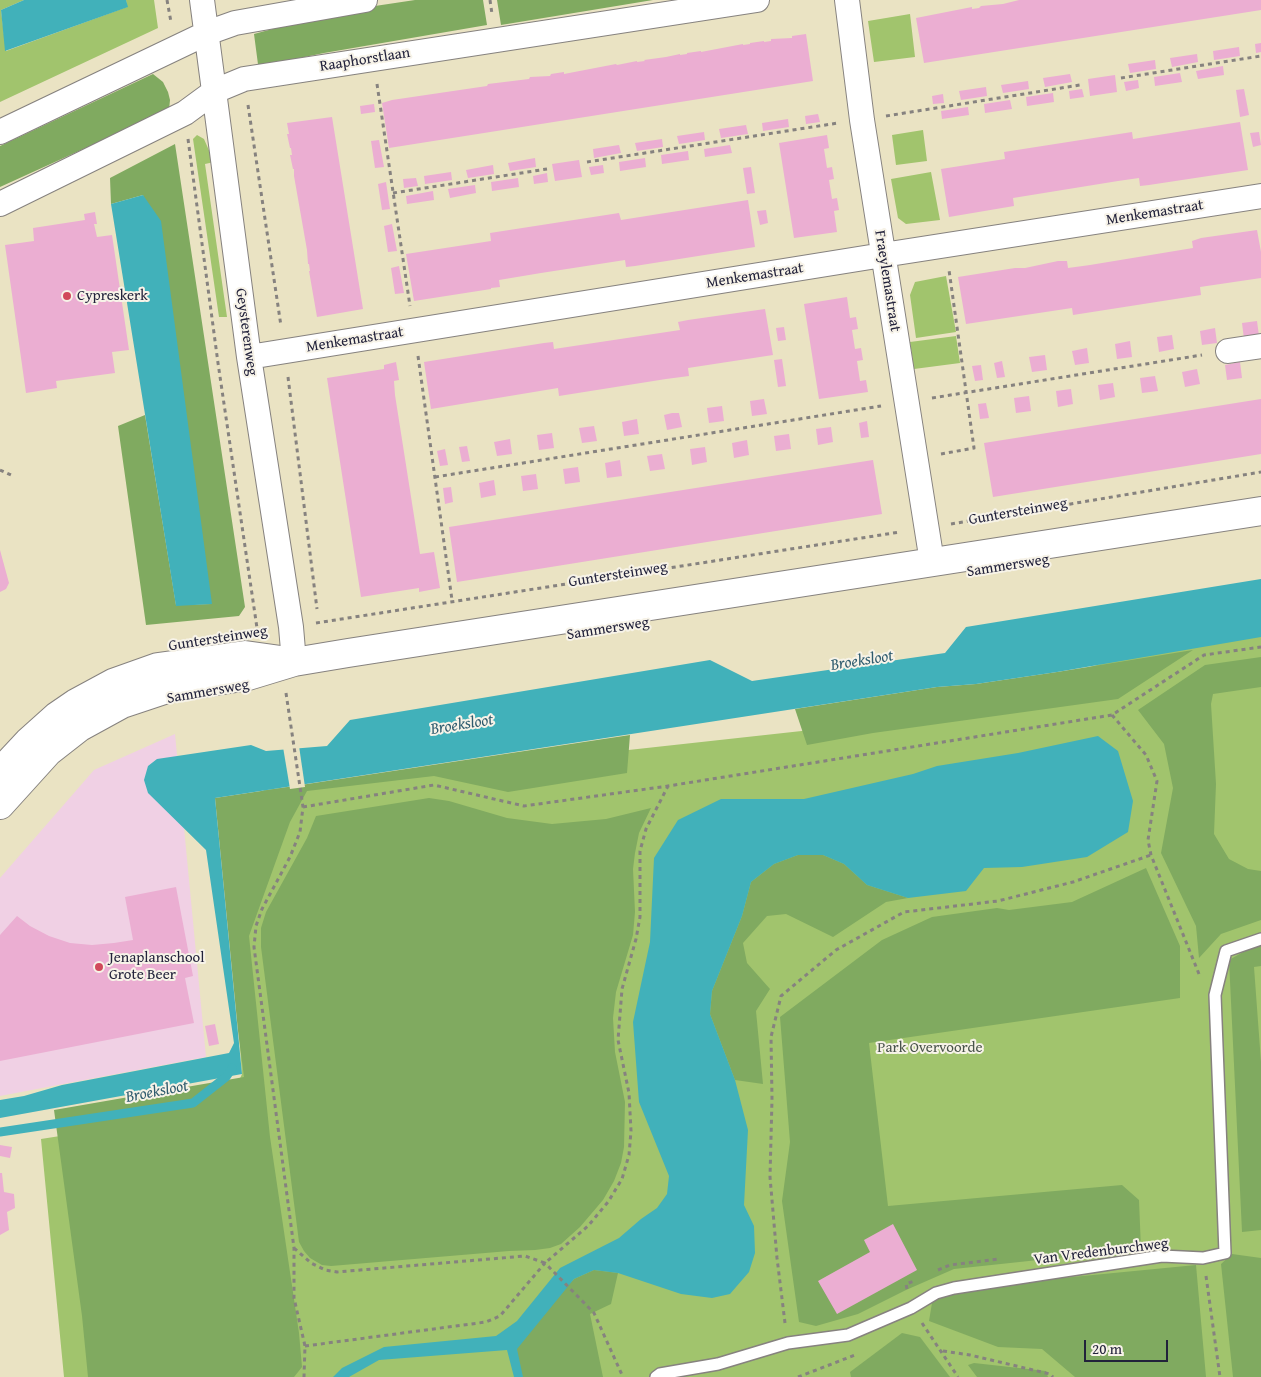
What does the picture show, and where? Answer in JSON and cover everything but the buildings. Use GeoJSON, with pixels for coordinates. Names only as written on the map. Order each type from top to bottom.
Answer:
{"type":"FeatureCollection","features":[{"type":"Feature","properties":{"kind":"street","name":"Geysterenweg"},"geometry":{"type":"LineString","coordinates":[[202,0],[249,357],[291,627],[294,662]]}},
{"type":"Feature","properties":{"kind":"street"},"geometry":{"type":"LineString","coordinates":[[0,132],[207,33],[236,23],[365,0]]}},
{"type":"Feature","properties":{"kind":"street","name":"Raaphorstlaan"},"geometry":{"type":"LineString","coordinates":[[0,204],[185,113],[215,91],[244,79],[757,0]]}},
{"type":"Feature","properties":{"kind":"street","name":"Fraeylemastraat"},"geometry":{"type":"LineString","coordinates":[[847,0],[862,120],[932,562]]}},
{"type":"Feature","properties":{"kind":"street","name":"Menkemastraat"},"geometry":{"type":"LineString","coordinates":[[249,357],[1261,196]]}},
{"type":"Feature","properties":{"kind":"street"},"geometry":{"type":"LineString","coordinates":[[1228,351],[1261,346]]}},
{"type":"Feature","properties":{"kind":"street","name":"Guntersteinweg"},"geometry":{"type":"LineString","coordinates":[[0,804],[48,752],[80,727],[122,704],[167,689],[248,676],[294,662],[1261,511]]}},
{"type":"Feature","properties":{"kind":"street","name":"Guntersteinweg"},"geometry":{"type":"LineString","coordinates":[[0,772],[28,742],[57,716],[76,702],[122,680],[158,667],[245,655],[294,662]]}},
{"type":"Feature","properties":{"kind":"lane","name":"Van Vredenburchweg"},"geometry":{"type":"LineString","coordinates":[[656,1377],[660,1374],[718,1364],[788,1343],[848,1334],[912,1308],[936,1292],[954,1288],[1162,1256],[1204,1258],[1225,1253],[1215,995],[1226,951],[1261,939]]}},
{"type":"Feature","properties":{"kind":"path"},"geometry":{"type":"LineString","coordinates":[[167,0],[175,49]]}},
{"type":"Feature","properties":{"kind":"path"},"geometry":{"type":"LineString","coordinates":[[1121,78],[1261,56]]}},
{"type":"Feature","properties":{"kind":"path"},"geometry":{"type":"LineString","coordinates":[[244,79],[285,352],[318,612]]}},
{"type":"Feature","properties":{"kind":"path"},"geometry":{"type":"LineString","coordinates":[[586,162],[1080,85]]}},
{"type":"Feature","properties":{"kind":"path","name":"Geysterenweg"},"geometry":{"type":"LineString","coordinates":[[185,113],[217,353],[258,632]]}},
{"type":"Feature","properties":{"kind":"path"},"geometry":{"type":"LineString","coordinates":[[393,193],[547,168]]}},
{"type":"Feature","properties":{"kind":"path"},"geometry":{"type":"LineString","coordinates":[[915,458],[974,448],[968,393],[946,245]]}},
{"type":"Feature","properties":{"kind":"path"},"geometry":{"type":"LineString","coordinates":[[435,477],[1228,351]]}},
{"type":"Feature","properties":{"kind":"path"},"geometry":{"type":"LineString","coordinates":[[0,470],[11,475]]}},
{"type":"Feature","properties":{"kind":"path","name":"Guntersteinweg"},"geometry":{"type":"LineString","coordinates":[[258,632],[452,600],[927,528],[1261,472]]}},
{"type":"Feature","properties":{"kind":"path"},"geometry":{"type":"LineString","coordinates":[[303,807],[434,785],[524,806],[668,786],[1112,714],[1204,655],[1261,647]]}},
{"type":"Feature","properties":{"kind":"path"},"geometry":{"type":"LineString","coordinates":[[285,690],[303,807],[300,832],[290,857],[262,909],[256,926],[254,947],[294,1248],[294,1298],[305,1346],[304,1377]]}},
{"type":"Feature","properties":{"kind":"path"},"geometry":{"type":"LineString","coordinates":[[1112,714],[1146,755],[1157,781],[1148,840],[1152,855],[1200,976]]}},
{"type":"Feature","properties":{"kind":"path"},"geometry":{"type":"LineString","coordinates":[[305,1346],[486,1322],[500,1316],[545,1263],[588,1226],[608,1202],[622,1179],[629,1155],[632,1131],[628,1093],[618,1040],[622,989],[640,917],[640,851],[646,829],[668,786]]}},
{"type":"Feature","properties":{"kind":"path"},"geometry":{"type":"LineString","coordinates":[[788,1343],[777,1258],[770,1177],[771,1037],[782,996],[836,950],[904,912],[998,901],[1073,882],[1152,855]]}},
{"type":"Feature","properties":{"kind":"path"},"geometry":{"type":"LineString","coordinates":[[294,1248],[311,1263],[324,1270],[337,1272],[525,1256],[545,1263],[594,1313],[623,1377]]}},
{"type":"Feature","properties":{"kind":"path"},"geometry":{"type":"LineString","coordinates":[[912,1308],[958,1377]]}},
{"type":"Feature","properties":{"kind":"path"},"geometry":{"type":"LineString","coordinates":[[942,1351],[970,1355],[1050,1374],[1053,1377]]}},
{"type":"Feature","properties":{"kind":"shaded area","name":"Jenaplanschool Grote Beer"},"geometry":{"type":"Polygon","coordinates":[[[175,734],[206,1057],[0,1096],[0,878],[94,770],[175,734]]]}},
{"type":"Feature","properties":{"kind":"green space"},"geometry":{"type":"Polygon","coordinates":[[[0,0],[24,0],[1,10],[6,51],[127,7],[126,0],[154,0],[158,28],[0,102],[0,0]]]}},
{"type":"Feature","properties":{"kind":"green space"},"geometry":{"type":"Polygon","coordinates":[[[415,0],[483,0],[487,25],[324,53],[271,64],[259,72],[254,34],[335,12],[415,0]]]}},
{"type":"Feature","properties":{"kind":"green space"},"geometry":{"type":"Polygon","coordinates":[[[497,0],[653,0],[501,25],[497,0]]]}},
{"type":"Feature","properties":{"kind":"green space"},"geometry":{"type":"Polygon","coordinates":[[[910,14],[915,57],[874,62],[868,21],[910,14]]]}},
{"type":"Feature","properties":{"kind":"green space"},"geometry":{"type":"Polygon","coordinates":[[[153,74],[163,82],[168,92],[170,100],[169,110],[0,187],[0,146],[153,74]]]}},
{"type":"Feature","properties":{"kind":"green space"},"geometry":{"type":"Polygon","coordinates":[[[923,130],[927,161],[896,165],[892,135],[923,130]]]}},
{"type":"Feature","properties":{"kind":"green space"},"geometry":{"type":"Polygon","coordinates":[[[197,135],[204,139],[214,162],[205,164],[227,317],[219,317],[193,139],[197,135]]]}},
{"type":"Feature","properties":{"kind":"green space"},"geometry":{"type":"Polygon","coordinates":[[[175,144],[245,607],[239,616],[146,625],[118,426],[145,415],[176,605],[211,604],[143,195],[111,204],[110,178],[175,144]]]}},
{"type":"Feature","properties":{"kind":"green space"},"geometry":{"type":"Polygon","coordinates":[[[931,172],[940,220],[906,224],[898,218],[891,179],[931,172]]]}},
{"type":"Feature","properties":{"kind":"green space"},"geometry":{"type":"Polygon","coordinates":[[[946,276],[956,332],[916,338],[910,295],[915,282],[946,276]]]}},
{"type":"Feature","properties":{"kind":"green space"},"geometry":{"type":"Polygon","coordinates":[[[956,336],[960,363],[914,369],[910,342],[956,336]]]}},
{"type":"Feature","properties":{"kind":"green space","name":"Park Overvoorde"},"geometry":{"type":"Polygon","coordinates":[[[1261,630],[1261,1377],[64,1377],[41,1139],[226,1110],[242,1074],[224,827],[264,790],[911,719],[1138,653],[1261,630]]]}},
{"type":"Feature","properties":{"kind":"green space"},"geometry":{"type":"Polygon","coordinates":[[[1193,650],[1118,699],[873,733],[807,745],[795,709],[937,687],[976,684],[1057,672],[1193,650]]]}},
{"type":"Feature","properties":{"kind":"green space"},"geometry":{"type":"Polygon","coordinates":[[[1261,657],[1261,687],[1213,694],[1211,704],[1216,784],[1214,834],[1229,859],[1248,869],[1261,871],[1261,920],[1221,934],[1199,958],[1196,926],[1161,853],[1173,788],[1164,744],[1138,710],[1205,665],[1261,657]]]}},
{"type":"Feature","properties":{"kind":"green space"},"geometry":{"type":"Polygon","coordinates":[[[630,735],[627,773],[508,792],[434,776],[307,791],[290,822],[249,936],[270,1137],[299,1333],[302,1367],[294,1377],[88,1377],[82,1316],[54,1110],[244,1077],[215,798],[630,735]]]}},
{"type":"Feature","properties":{"kind":"green space"},"geometry":{"type":"Polygon","coordinates":[[[429,798],[449,801],[507,818],[552,824],[606,819],[651,808],[639,833],[635,853],[633,869],[635,912],[633,935],[616,992],[613,1018],[615,1052],[625,1102],[624,1147],[621,1163],[614,1181],[603,1200],[580,1227],[561,1244],[550,1248],[331,1266],[322,1265],[310,1258],[299,1242],[261,947],[261,928],[266,912],[307,838],[316,816],[429,798]]]}},
{"type":"Feature","properties":{"kind":"green space"},"geometry":{"type":"Polygon","coordinates":[[[798,855],[823,855],[844,864],[867,885],[908,898],[886,902],[833,937],[786,914],[767,916],[743,943],[747,963],[770,989],[756,1011],[763,1084],[735,1080],[710,1014],[712,991],[742,916],[751,882],[774,864],[798,855]]]}},
{"type":"Feature","properties":{"kind":"green space"},"geometry":{"type":"Polygon","coordinates":[[[1146,868],[1180,946],[1180,998],[869,1043],[888,1206],[1122,1185],[1139,1200],[1141,1249],[954,1269],[858,1314],[816,1326],[799,1322],[782,1201],[790,1142],[780,1017],[882,940],[932,917],[997,908],[1009,910],[1072,902],[1146,868]]]}},
{"type":"Feature","properties":{"kind":"green space"},"geometry":{"type":"Polygon","coordinates":[[[1261,946],[1261,966],[1254,967],[1261,1062],[1261,1230],[1242,1232],[1229,960],[1252,947],[1261,946]]]}},
{"type":"Feature","properties":{"kind":"green space"},"geometry":{"type":"Polygon","coordinates":[[[1232,1254],[1261,1258],[1261,1377],[1233,1377],[1221,1264],[1232,1254]]]}},
{"type":"Feature","properties":{"kind":"green space"},"geometry":{"type":"Polygon","coordinates":[[[1196,1265],[1206,1377],[1075,1377],[1042,1349],[998,1347],[929,1321],[932,1303],[949,1289],[1196,1265]]]}},
{"type":"Feature","properties":{"kind":"green space"},"geometry":{"type":"Polygon","coordinates":[[[594,1270],[618,1273],[611,1304],[590,1314],[603,1377],[515,1377],[510,1346],[574,1279],[594,1270]]]}},
{"type":"Feature","properties":{"kind":"green space"},"geometry":{"type":"Polygon","coordinates":[[[902,1333],[920,1337],[950,1377],[851,1377],[850,1372],[902,1333]]]}},
{"type":"Feature","properties":{"kind":"green space"},"geometry":{"type":"Polygon","coordinates":[[[974,1363],[1046,1371],[1048,1377],[977,1377],[968,1365],[974,1363]]]}},
{"type":"Feature","properties":{"kind":"water"},"geometry":{"type":"Polygon","coordinates":[[[24,0],[126,0],[128,7],[5,51],[1,10],[24,0]]]}},
{"type":"Feature","properties":{"kind":"water"},"geometry":{"type":"Polygon","coordinates":[[[143,195],[161,221],[212,604],[176,606],[111,204],[143,195]]]}},
{"type":"Feature","properties":{"kind":"water"},"geometry":{"type":"Polygon","coordinates":[[[1261,579],[1261,637],[1057,672],[976,684],[937,687],[215,798],[242,1074],[0,1118],[0,1100],[24,1096],[62,1085],[229,1053],[234,1043],[206,850],[148,793],[144,780],[148,766],[157,759],[251,745],[266,751],[327,746],[350,720],[710,660],[752,681],[945,653],[966,627],[1261,579]]]}},
{"type":"Feature","properties":{"kind":"water"},"geometry":{"type":"Polygon","coordinates":[[[1098,736],[1118,751],[1133,801],[1128,832],[1087,857],[1022,867],[984,868],[966,891],[908,898],[867,885],[844,864],[823,855],[798,855],[774,864],[751,882],[742,916],[712,991],[710,1014],[735,1080],[748,1130],[744,1205],[754,1226],[755,1253],[749,1272],[730,1294],[712,1298],[681,1294],[618,1273],[594,1270],[574,1279],[517,1349],[523,1377],[514,1377],[507,1350],[379,1360],[349,1377],[333,1377],[342,1368],[384,1347],[496,1336],[517,1321],[560,1268],[619,1238],[657,1208],[667,1194],[669,1176],[639,1102],[633,1022],[650,942],[654,858],[678,820],[721,799],[804,799],[913,774],[937,766],[1018,753],[1098,736]]]}},
{"type":"Feature","properties":{"kind":"pier"},"geometry":{"type":"Polygon","coordinates":[[[299,746],[305,787],[290,789],[283,747],[299,746]]]}},
{"type":"Feature","properties":{"kind":"waterway","name":"Broeksloot"},"geometry":{"type":"LineString","coordinates":[[0,1132],[193,1103],[226,1077],[232,1068]]}},
{"type":"Feature","properties":{"kind":"place","name":"Cypreskerk"},"geometry":{"type":"Point","coordinates":[67,296]}},
{"type":"Feature","properties":{"kind":"place","name":"Jenaplanschool Grote Beer"},"geometry":{"type":"Point","coordinates":[99,967]}}]}
